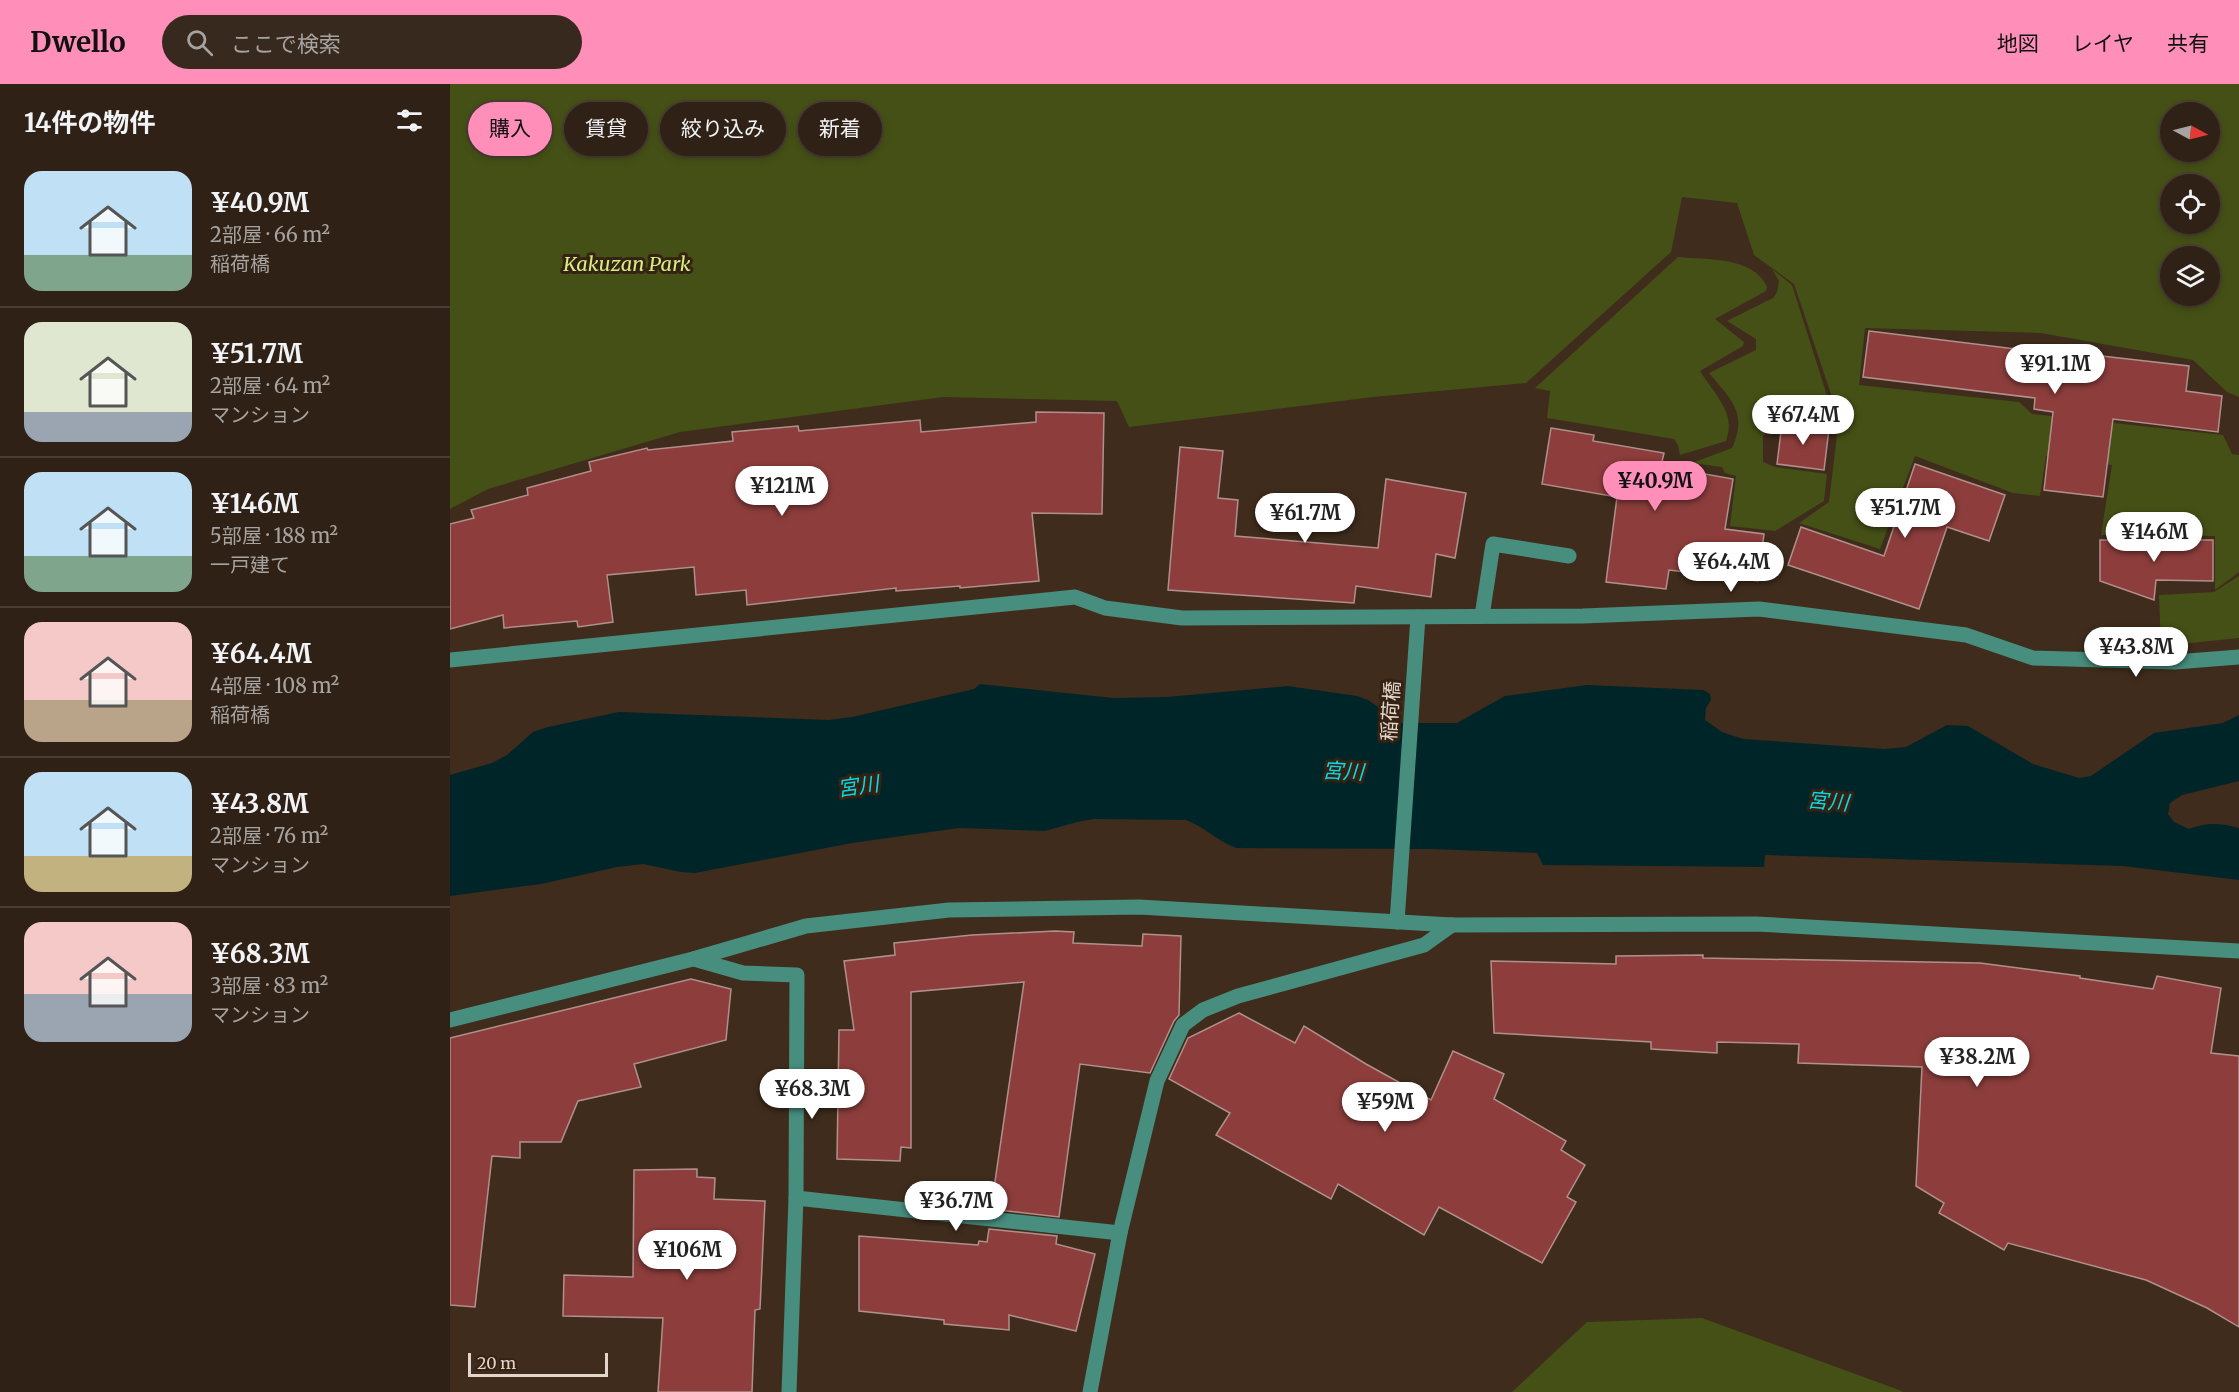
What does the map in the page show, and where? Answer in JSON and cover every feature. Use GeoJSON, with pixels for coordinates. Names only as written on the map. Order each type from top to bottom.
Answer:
{"type":"FeatureCollection","features":[{"type":"Feature","properties":{"kind":"street"},"geometry":{"type":"LineString","coordinates":[[1482,616],[1493,544],[1569,556]]}},
{"type":"Feature","properties":{"kind":"street"},"geometry":{"type":"LineString","coordinates":[[450,660],[1076,597],[1106,608],[1182,618],[1417,621],[1482,616],[1583,616],[1759,609],[1966,635],[2033,658],[2175,662],[2239,657]]}},
{"type":"Feature","properties":{"kind":"street","name":"稲荷橋"},"geometry":{"type":"LineString","coordinates":[[1397,915],[1417,621]]}},
{"type":"Feature","properties":{"kind":"street"},"geometry":{"type":"LineString","coordinates":[[450,1020],[693,959],[806,926],[949,910],[1138,907],[1397,915],[1452,925],[1756,924],[2239,951]]}},
{"type":"Feature","properties":{"kind":"street"},"geometry":{"type":"LineString","coordinates":[[1090,1392],[1120,1233],[1157,1082],[1183,1025],[1203,1010],[1238,996],[1424,945],[1452,925]]}},
{"type":"Feature","properties":{"kind":"street"},"geometry":{"type":"LineString","coordinates":[[693,959],[743,973],[796,975],[796,1198],[789,1392]]}},
{"type":"Feature","properties":{"kind":"street"},"geometry":{"type":"LineString","coordinates":[[796,1198],[1120,1233]]}},
{"type":"Feature","properties":{"kind":"green space","name":"Kakuzan Park"},"geometry":{"type":"Polygon","coordinates":[[[450,84],[2239,84],[2239,397],[2227,392],[2193,360],[2041,333],[1865,328],[1859,385],[2019,402],[2032,414],[2223,435],[2232,454],[2239,455],[2239,572],[2215,590],[2215,536],[2101,535],[2112,465],[2046,456],[2040,496],[2013,493],[1915,456],[1880,549],[1799,523],[1829,502],[1839,418],[1794,284],[1754,255],[1737,203],[1682,197],[1671,252],[1526,383],[1373,397],[1129,427],[1117,401],[943,397],[680,432],[488,489],[450,509],[450,84]]]}},
{"type":"Feature","properties":{"kind":"green space"},"geometry":{"type":"Polygon","coordinates":[[[1678,257],[1741,265],[1761,277],[1767,287],[1766,291],[1715,319],[1744,342],[1743,346],[1700,371],[1722,404],[1729,421],[1726,441],[1680,455],[1674,439],[1547,418],[1550,391],[1535,388],[1678,257]]]}},
{"type":"Feature","properties":{"kind":"green space"},"geometry":{"type":"Polygon","coordinates":[[[1772,269],[1792,285],[1835,421],[1834,428],[1780,422],[1763,436],[1763,462],[1775,467],[1827,474],[1824,501],[1775,531],[1730,526],[1736,476],[1725,473],[1722,467],[1692,463],[1732,448],[1737,436],[1738,416],[1735,407],[1709,373],[1756,350],[1756,339],[1727,321],[1773,298],[1779,281],[1772,269]]]}},
{"type":"Feature","properties":{"kind":"green space"},"geometry":{"type":"Polygon","coordinates":[[[2239,576],[2239,638],[2161,646],[2159,595],[2214,592],[2239,576]]]}},
{"type":"Feature","properties":{"kind":"green space"},"geometry":{"type":"Polygon","coordinates":[[[1702,1318],[1903,1392],[1512,1392],[1587,1322],[1702,1318]]]}},
{"type":"Feature","properties":{"kind":"water","name":"宮川"},"geometry":{"type":"Polygon","coordinates":[[[980,684],[1113,698],[1167,697],[1288,686],[1357,696],[1368,700],[1400,723],[1457,723],[1505,696],[1587,685],[1703,690],[1710,694],[1711,700],[1706,708],[1705,720],[1722,732],[1743,739],[1884,749],[1906,747],[1947,725],[1968,726],[2033,764],[2079,778],[2091,776],[2154,733],[2223,723],[2239,715],[2239,781],[2182,795],[2170,803],[2168,814],[2174,822],[2189,829],[2214,824],[2239,828],[2239,880],[2123,866],[1765,855],[1764,867],[1543,865],[1537,853],[1431,849],[1236,848],[1186,820],[1094,819],[1045,831],[959,828],[852,843],[695,873],[643,864],[617,867],[541,884],[450,896],[450,775],[492,763],[507,755],[533,732],[619,712],[829,720],[852,717],[974,689],[980,684]]]}},
{"type":"Feature","properties":{"kind":"building"},"geometry":{"type":"Polygon","coordinates":[[[1869,331],[2041,352],[2041,349],[2189,366],[2186,391],[2222,396],[2218,432],[2113,419],[2103,497],[2044,490],[2053,412],[2034,409],[2035,398],[1863,377],[1869,331]]]}},
{"type":"Feature","properties":{"kind":"building"},"geometry":{"type":"Polygon","coordinates":[[[1036,412],[1104,413],[1102,514],[1032,513],[1039,581],[960,588],[960,586],[896,591],[896,588],[747,605],[746,590],[696,595],[694,567],[607,575],[613,622],[578,627],[577,621],[504,628],[503,615],[450,629],[450,524],[474,518],[471,510],[528,495],[527,488],[591,471],[589,462],[647,448],[648,450],[733,441],[732,432],[798,426],[799,431],[920,420],[921,432],[1036,422],[1036,412]]]}},
{"type":"Feature","properties":{"kind":"building"},"geometry":{"type":"Polygon","coordinates":[[[1782,423],[1829,429],[1824,470],[1777,464],[1782,423]]]}},
{"type":"Feature","properties":{"kind":"building"},"geometry":{"type":"Polygon","coordinates":[[[1551,428],[1594,435],[1593,441],[1664,453],[1661,466],[1733,479],[1725,529],[1764,534],[1758,581],[1669,570],[1666,589],[1606,582],[1617,497],[1542,484],[1551,428]]]}},
{"type":"Feature","properties":{"kind":"building"},"geometry":{"type":"Polygon","coordinates":[[[1180,447],[1223,451],[1218,498],[1238,500],[1235,536],[1378,548],[1386,479],[1466,493],[1455,558],[1436,554],[1431,597],[1356,586],[1354,603],[1168,590],[1180,447]]]}},
{"type":"Feature","properties":{"kind":"building"},"geometry":{"type":"Polygon","coordinates":[[[1915,464],[2005,495],[1989,541],[1947,527],[1919,609],[1788,565],[1801,527],[1884,556],[1915,464]]]}},
{"type":"Feature","properties":{"kind":"building"},"geometry":{"type":"Polygon","coordinates":[[[2100,540],[2213,540],[2213,581],[2156,580],[2154,600],[2100,581],[2100,540]]]}},
{"type":"Feature","properties":{"kind":"building"},"geometry":{"type":"Polygon","coordinates":[[[1074,932],[1073,943],[1142,946],[1143,934],[1181,936],[1179,1015],[1150,1073],[1080,1064],[1059,1217],[991,1209],[1024,982],[911,992],[911,1148],[901,1147],[900,1161],[837,1159],[839,1030],[854,1030],[844,961],[895,955],[894,943],[972,935],[1074,932]]]}},
{"type":"Feature","properties":{"kind":"building"},"geometry":{"type":"Polygon","coordinates":[[[1703,955],[1703,958],[1980,963],[2080,976],[2080,978],[2153,989],[2157,976],[2221,988],[2211,1053],[2239,1056],[2239,1327],[2207,1308],[2146,1280],[2008,1243],[2004,1250],[1939,1213],[1944,1203],[1916,1186],[1922,1067],[1798,1063],[1799,1044],[1717,1042],[1717,1053],[1651,1049],[1651,1042],[1494,1033],[1491,961],[1616,964],[1616,956],[1703,955]]]}},
{"type":"Feature","properties":{"kind":"building"},"geometry":{"type":"Polygon","coordinates":[[[691,979],[731,989],[726,1040],[634,1064],[641,1087],[578,1101],[561,1142],[520,1142],[520,1158],[492,1156],[475,1307],[450,1305],[450,1038],[691,979]]]}},
{"type":"Feature","properties":{"kind":"building"},"geometry":{"type":"Polygon","coordinates":[[[1239,1013],[1295,1043],[1304,1026],[1431,1100],[1453,1051],[1504,1074],[1494,1099],[1566,1141],[1561,1150],[1585,1165],[1567,1197],[1576,1202],[1542,1263],[1439,1207],[1424,1235],[1338,1184],[1331,1199],[1216,1135],[1230,1113],[1169,1079],[1188,1038],[1239,1013]]]}},
{"type":"Feature","properties":{"kind":"building"},"geometry":{"type":"Polygon","coordinates":[[[697,1169],[697,1177],[715,1178],[714,1199],[765,1201],[760,1309],[755,1310],[752,1392],[658,1392],[663,1318],[563,1316],[564,1275],[633,1277],[634,1170],[697,1169]]]}},
{"type":"Feature","properties":{"kind":"building"},"geometry":{"type":"Polygon","coordinates":[[[989,1229],[1057,1236],[1056,1244],[1095,1254],[1076,1331],[1009,1315],[1009,1330],[944,1324],[944,1320],[859,1311],[859,1236],[978,1245],[979,1241],[987,1242],[989,1229]]]}}]}
